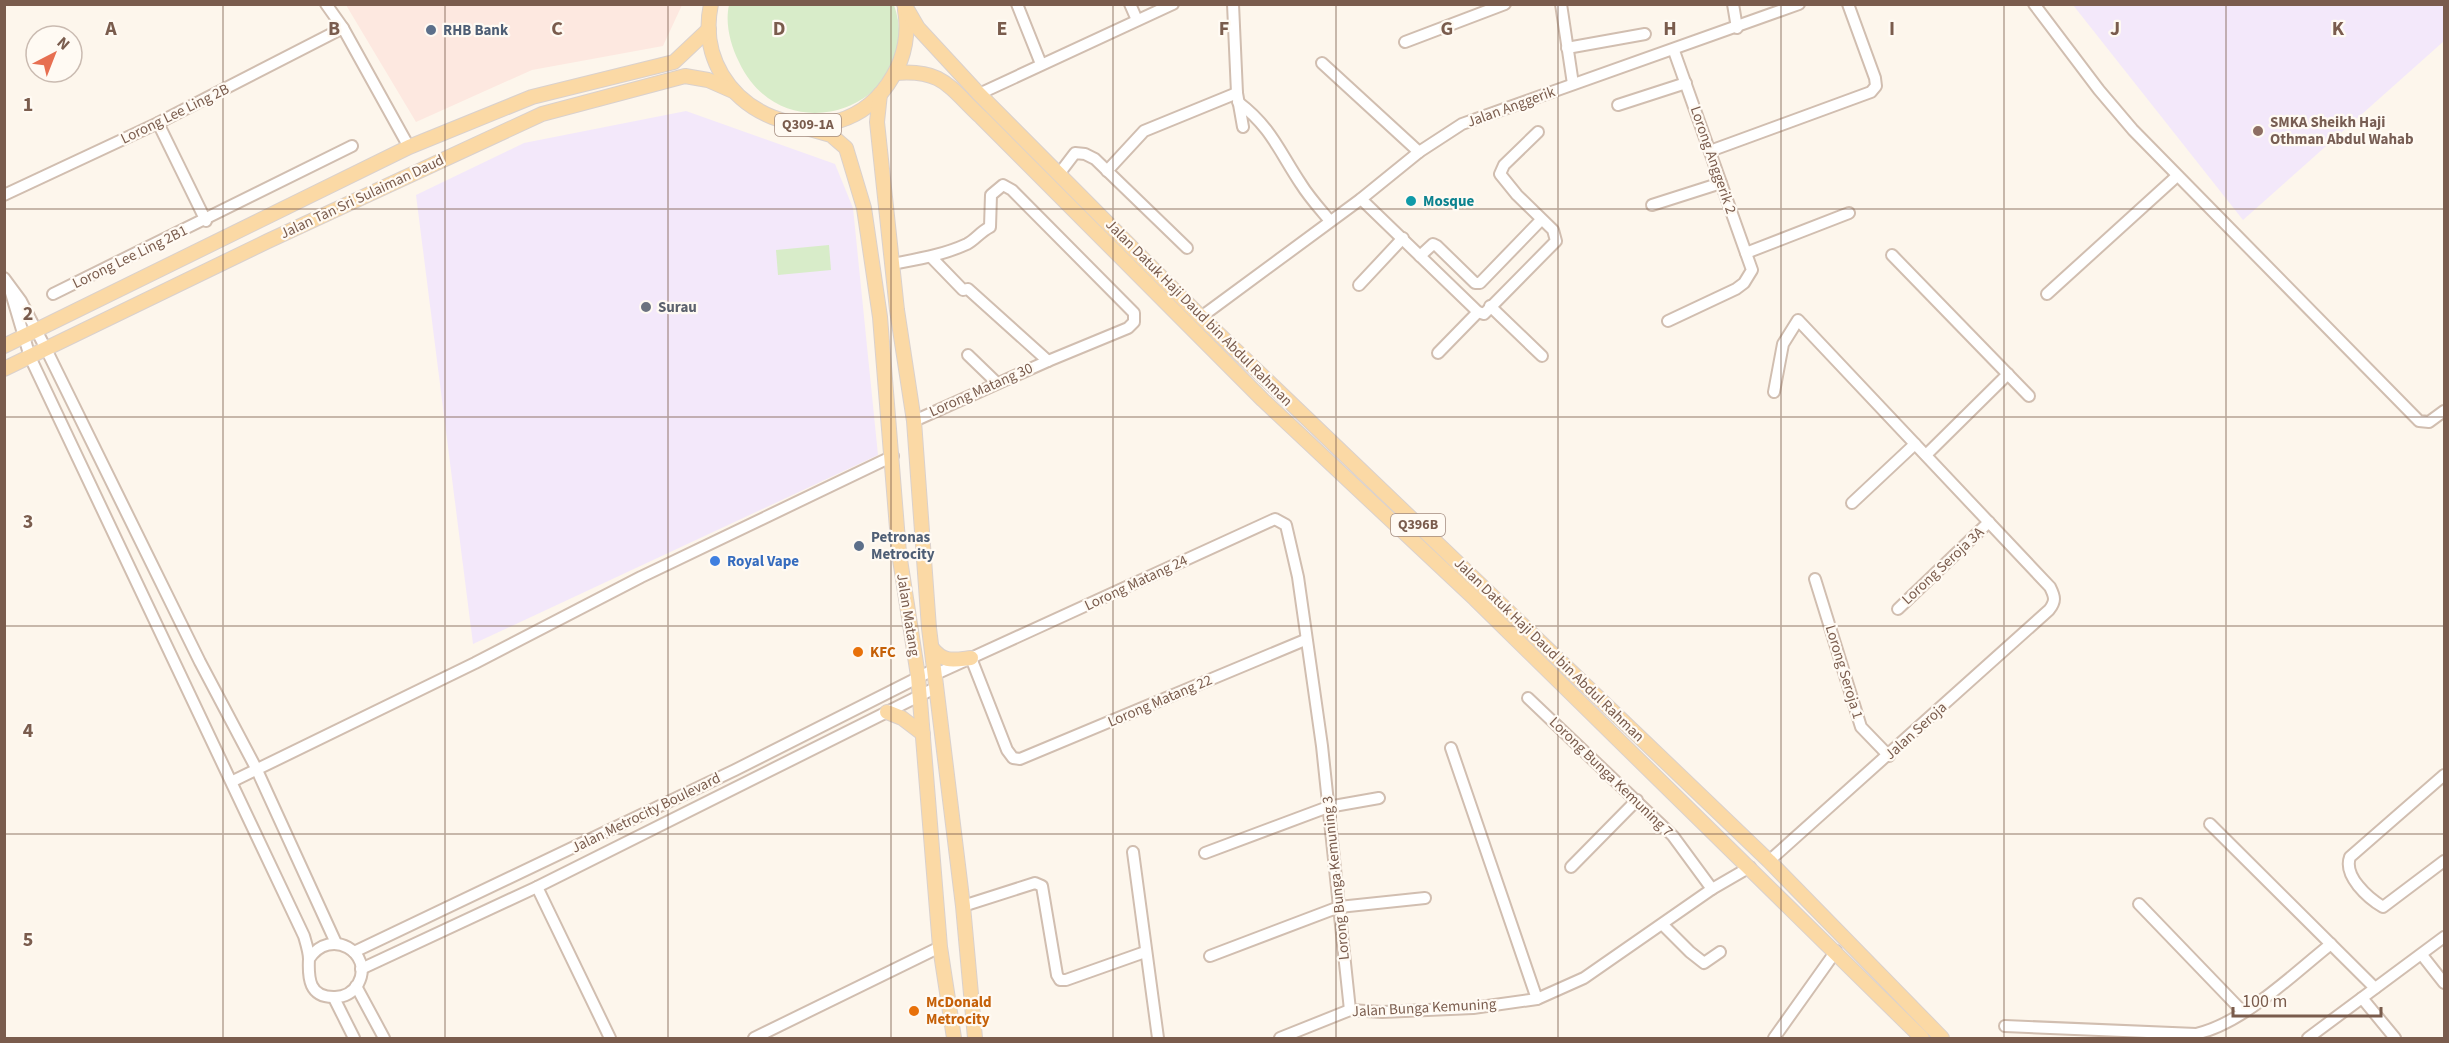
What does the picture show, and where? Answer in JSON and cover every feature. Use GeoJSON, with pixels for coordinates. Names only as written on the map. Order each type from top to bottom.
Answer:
{"type":"FeatureCollection","features":[{"type":"Feature","properties":{"kind":"main road","name":"Q309-1A"},"geometry":{"type":"LineString","coordinates":[[711,4],[709,29],[716,62],[734,91],[760,112],[792,124],[813,125],[835,122],[864,108],[880,94],[895,73],[905,44],[907,24],[904,4]]}},
{"type":"Feature","properties":{"kind":"main road","name":"Jalan Datuk Haji Daud bin Abdul Rahman"},"geometry":{"type":"LineString","coordinates":[[904,4],[918,28],[979,94],[1201,317],[1769,861],[1942,1038]]}},
{"type":"Feature","properties":{"kind":"main road","name":"Jalan Tan Sri Sulaiman Daud"},"geometry":{"type":"LineString","coordinates":[[4,346],[409,147],[532,97],[674,62],[709,29]]}},
{"type":"Feature","properties":{"kind":"main road","name":"Jalan Datuk Haji Daud bin Abdul Rahman"},"geometry":{"type":"LineString","coordinates":[[895,73],[915,71],[933,74],[981,117],[1263,400],[1475,599],[1836,951],[1922,1038]]}},
{"type":"Feature","properties":{"kind":"main road","name":"Jalan Tan Sri Sulaiman Daud"},"geometry":{"type":"LineString","coordinates":[[4,369],[268,241],[542,114],[685,76],[708,80],[734,91]]}},
{"type":"Feature","properties":{"kind":"main road","name":"Jalan Matang"},"geometry":{"type":"LineString","coordinates":[[880,94],[877,122],[914,421],[932,648],[963,906],[975,1038]]}},
{"type":"Feature","properties":{"kind":"main road","name":"Jalan Matang"},"geometry":{"type":"LineString","coordinates":[[792,124],[831,135],[846,148],[864,208],[872,254],[893,456],[899,553],[918,676],[940,947],[954,1038]]}},
{"type":"Feature","properties":{"kind":"main road"},"geometry":{"type":"LineString","coordinates":[[932,648],[939,657],[947,661],[971,658]]}},
{"type":"Feature","properties":{"kind":"main road"},"geometry":{"type":"LineString","coordinates":[[887,712],[902,718],[923,734]]}},
{"type":"Feature","properties":{"kind":"street"},"geometry":{"type":"LineString","coordinates":[[326,4],[343,28],[409,147]]}},
{"type":"Feature","properties":{"kind":"street"},"geometry":{"type":"LineString","coordinates":[[1017,4],[1041,64]]}},
{"type":"Feature","properties":{"kind":"street"},"geometry":{"type":"LineString","coordinates":[[1130,4],[1137,20]]}},
{"type":"Feature","properties":{"kind":"street"},"geometry":{"type":"LineString","coordinates":[[979,94],[1173,4]]}},
{"type":"Feature","properties":{"kind":"street"},"geometry":{"type":"LineString","coordinates":[[1233,4],[1238,97],[1243,127]]}},
{"type":"Feature","properties":{"kind":"street"},"geometry":{"type":"LineString","coordinates":[[1405,42],[1505,4]]}},
{"type":"Feature","properties":{"kind":"street"},"geometry":{"type":"LineString","coordinates":[[1560,4],[1573,84]]}},
{"type":"Feature","properties":{"kind":"street"},"geometry":{"type":"LineString","coordinates":[[1733,4],[1737,28]]}},
{"type":"Feature","properties":{"kind":"street","name":"Jalan Anggerik"},"geometry":{"type":"LineString","coordinates":[[1201,317],[1361,199],[1419,153],[1462,124],[1674,51],[1799,4]]}},
{"type":"Feature","properties":{"kind":"street"},"geometry":{"type":"LineString","coordinates":[[1710,151],[1871,92],[1876,86],[1875,78],[1848,4]]}},
{"type":"Feature","properties":{"kind":"street"},"geometry":{"type":"LineString","coordinates":[[2034,4],[2099,90],[2177,176],[2419,421],[2429,422],[2445,411]]}},
{"type":"Feature","properties":{"kind":"street","name":"Lorong Lee Ling 2B"},"geometry":{"type":"LineString","coordinates":[[4,195],[158,123],[343,28]]}},
{"type":"Feature","properties":{"kind":"street"},"geometry":{"type":"LineString","coordinates":[[1567,48],[1645,34]]}},
{"type":"Feature","properties":{"kind":"street","name":"Lorong Anggerik 2"},"geometry":{"type":"LineString","coordinates":[[1668,321],[1736,289],[1744,283],[1752,270],[1674,51]]}},
{"type":"Feature","properties":{"kind":"street"},"geometry":{"type":"LineString","coordinates":[[1322,63],[1419,153]]}},
{"type":"Feature","properties":{"kind":"street"},"geometry":{"type":"LineString","coordinates":[[1618,105],[1686,83]]}},
{"type":"Feature","properties":{"kind":"street"},"geometry":{"type":"LineString","coordinates":[[1107,171],[1144,131],[1238,97]]}},
{"type":"Feature","properties":{"kind":"street"},"geometry":{"type":"LineString","coordinates":[[1238,97],[1271,134],[1303,187],[1330,221]]}},
{"type":"Feature","properties":{"kind":"street","name":"Lorong Lee Ling 2B1"},"geometry":{"type":"LineString","coordinates":[[158,123],[206,220]]}},
{"type":"Feature","properties":{"kind":"street"},"geometry":{"type":"LineString","coordinates":[[1361,199],[1478,312],[1484,314],[1556,241],[1553,230],[1541,220],[1500,174],[1504,165],[1538,132]]}},
{"type":"Feature","properties":{"kind":"street","name":"Lorong Lee Ling 2B1"},"geometry":{"type":"LineString","coordinates":[[54,294],[352,146]]}},
{"type":"Feature","properties":{"kind":"street"},"geometry":{"type":"LineString","coordinates":[[1059,174],[1072,156],[1079,152],[1095,159],[1186,248]]}},
{"type":"Feature","properties":{"kind":"street"},"geometry":{"type":"LineString","coordinates":[[2047,294],[2177,176]]}},
{"type":"Feature","properties":{"kind":"street"},"geometry":{"type":"LineString","coordinates":[[1652,205],[1721,183]]}},
{"type":"Feature","properties":{"kind":"street","name":"Lorong Matang 30"},"geometry":{"type":"LineString","coordinates":[[914,421],[1048,360],[1128,328],[1134,322],[1134,313],[1114,291],[1012,190],[1003,185],[991,195],[990,227],[978,233],[970,242],[931,257]]}},
{"type":"Feature","properties":{"kind":"street"},"geometry":{"type":"LineString","coordinates":[[1746,253],[1849,213]]}},
{"type":"Feature","properties":{"kind":"street"},"geometry":{"type":"LineString","coordinates":[[1420,256],[1433,244],[1475,283],[1480,283],[1541,220]]}},
{"type":"Feature","properties":{"kind":"street"},"geometry":{"type":"LineString","coordinates":[[1359,285],[1403,238]]}},
{"type":"Feature","properties":{"kind":"street"},"geometry":{"type":"LineString","coordinates":[[1892,255],[2029,396]]}},
{"type":"Feature","properties":{"kind":"street"},"geometry":{"type":"LineString","coordinates":[[893,264],[931,257],[963,290],[968,289],[1048,360]]}},
{"type":"Feature","properties":{"kind":"street"},"geometry":{"type":"LineString","coordinates":[[7,282],[21,301],[46,349],[200,662],[256,768],[336,943]]}},
{"type":"Feature","properties":{"kind":"street"},"geometry":{"type":"LineString","coordinates":[[7,282],[22,338],[30,357],[233,781],[304,936],[309,958],[307,967],[311,985],[325,996],[334,998],[350,992],[356,986],[361,969],[354,952],[336,943],[320,946],[309,958]]}},
{"type":"Feature","properties":{"kind":"street"},"geometry":{"type":"LineString","coordinates":[[1490,306],[1542,356]]}},
{"type":"Feature","properties":{"kind":"street"},"geometry":{"type":"LineString","coordinates":[[1438,353],[1478,312]]}},
{"type":"Feature","properties":{"kind":"street"},"geometry":{"type":"LineString","coordinates":[[1774,392],[1783,344],[1798,320],[1989,522]]}},
{"type":"Feature","properties":{"kind":"street"},"geometry":{"type":"LineString","coordinates":[[968,355],[997,383]]}},
{"type":"Feature","properties":{"kind":"street"},"geometry":{"type":"LineString","coordinates":[[1926,455],[2008,374]]}},
{"type":"Feature","properties":{"kind":"street"},"geometry":{"type":"LineString","coordinates":[[73,449],[91,441]]}},
{"type":"Feature","properties":{"kind":"street"},"geometry":{"type":"LineString","coordinates":[[1852,503],[1915,444]]}},
{"type":"Feature","properties":{"kind":"street"},"geometry":{"type":"LineString","coordinates":[[233,781],[893,456]]}},
{"type":"Feature","properties":{"kind":"street","name":"Lorong Matang 24"},"geometry":{"type":"LineString","coordinates":[[936,677],[971,658],[1275,519],[1286,525],[1298,577]]}},
{"type":"Feature","properties":{"kind":"street","name":"Jalan Seroja"},"geometry":{"type":"LineString","coordinates":[[1769,861],[1889,756],[2054,604],[2055,596],[2050,587],[1989,522]]}},
{"type":"Feature","properties":{"kind":"street","name":"Lorong Seroja 3A"},"geometry":{"type":"LineString","coordinates":[[1898,609],[1989,522]]}},
{"type":"Feature","properties":{"kind":"street","name":"Lorong Bunga Kemuning 3"},"geometry":{"type":"LineString","coordinates":[[1298,577],[1305,640],[1322,746],[1350,1010]]}},
{"type":"Feature","properties":{"kind":"street","name":"Lorong Seroja 1"},"geometry":{"type":"LineString","coordinates":[[1815,579],[1861,727],[1889,756]]}},
{"type":"Feature","properties":{"kind":"street","name":"Lorong Matang 22"},"geometry":{"type":"LineString","coordinates":[[971,658],[1007,750],[1013,758],[1020,759],[1305,640]]}},
{"type":"Feature","properties":{"kind":"street","name":"Jalan Metrocity Boulevard"},"geometry":{"type":"LineString","coordinates":[[354,952],[785,744],[918,676],[936,677]]}},
{"type":"Feature","properties":{"kind":"street","name":"Jalan Metrocity Boulevard"},"geometry":{"type":"LineString","coordinates":[[361,969],[537,887],[793,760],[919,695],[936,677]]}},
{"type":"Feature","properties":{"kind":"street","name":"Lorong Bunga Kemuning 7"},"geometry":{"type":"LineString","coordinates":[[1528,698],[1673,836],[1712,889]]}},
{"type":"Feature","properties":{"kind":"street"},"geometry":{"type":"LineString","coordinates":[[785,744],[793,760]]}},
{"type":"Feature","properties":{"kind":"street"},"geometry":{"type":"LineString","coordinates":[[1451,748],[1537,999]]}},
{"type":"Feature","properties":{"kind":"street"},"geometry":{"type":"LineString","coordinates":[[2445,775],[2350,857],[2348,864],[2349,873],[2375,902],[2383,907],[2445,861]]}},
{"type":"Feature","properties":{"kind":"street"},"geometry":{"type":"LineString","coordinates":[[1205,853],[1328,807],[1379,798]]}},
{"type":"Feature","properties":{"kind":"street"},"geometry":{"type":"LineString","coordinates":[[1571,867],[1637,800]]}},
{"type":"Feature","properties":{"kind":"street"},"geometry":{"type":"LineString","coordinates":[[2210,824],[2375,988]]}},
{"type":"Feature","properties":{"kind":"street"},"geometry":{"type":"LineString","coordinates":[[1133,852],[1158,1038]]}},
{"type":"Feature","properties":{"kind":"street","name":"Jalan Bunga Kemuning"},"geometry":{"type":"LineString","coordinates":[[1280,1038],[1350,1010],[1382,1012],[1473,1008],[1537,999],[1584,978],[1712,889],[1750,867]]}},
{"type":"Feature","properties":{"kind":"street"},"geometry":{"type":"LineString","coordinates":[[963,906],[1035,883],[1042,886],[1057,975],[1060,980],[1066,980],[1145,952]]}},
{"type":"Feature","properties":{"kind":"street"},"geometry":{"type":"LineString","coordinates":[[537,887],[610,1038]]}},
{"type":"Feature","properties":{"kind":"street"},"geometry":{"type":"LineString","coordinates":[[1210,956],[1339,907],[1425,898]]}},
{"type":"Feature","properties":{"kind":"street"},"geometry":{"type":"LineString","coordinates":[[2139,904],[2243,1012]]}},
{"type":"Feature","properties":{"kind":"street"},"geometry":{"type":"LineString","coordinates":[[1663,925],[1704,963],[1720,952]]}},
{"type":"Feature","properties":{"kind":"street"},"geometry":{"type":"LineString","coordinates":[[2308,1038],[2445,937]]}},
{"type":"Feature","properties":{"kind":"street"},"geometry":{"type":"LineString","coordinates":[[2005,1026],[2196,1034],[2220,1026],[2243,1012],[2331,944]]}},
{"type":"Feature","properties":{"kind":"street"},"geometry":{"type":"LineString","coordinates":[[754,1038],[940,947]]}},
{"type":"Feature","properties":{"kind":"street"},"geometry":{"type":"LineString","coordinates":[[1774,1038],[1836,951]]}},
{"type":"Feature","properties":{"kind":"street"},"geometry":{"type":"LineString","coordinates":[[2422,955],[2445,983]]}},
{"type":"Feature","properties":{"kind":"street"},"geometry":{"type":"LineString","coordinates":[[356,986],[384,1038]]}},
{"type":"Feature","properties":{"kind":"street"},"geometry":{"type":"LineString","coordinates":[[334,998],[354,1038]]}},
{"type":"Feature","properties":{"kind":"street"},"geometry":{"type":"LineString","coordinates":[[2362,998],[2395,1038]]}},
{"type":"Feature","properties":{"kind":"shaded area"},"geometry":{"type":"Polygon","coordinates":[[[346,5],[682,5],[663,46],[532,70],[416,122],[346,5]]]}},
{"type":"Feature","properties":{"kind":"shaded area","name":"SMKA Sheikh Haji Othman Abdul Wahab"},"geometry":{"type":"Polygon","coordinates":[[[2073,5],[2444,5],[2444,41],[2243,220],[2073,5]]]}},
{"type":"Feature","properties":{"kind":"shaded area"},"geometry":{"type":"Polygon","coordinates":[[[686,111],[835,164],[853,208],[878,455],[473,644],[416,195],[524,143],[686,111]]]}},
{"type":"Feature","properties":{"kind":"green space"},"geometry":{"type":"Polygon","coordinates":[[[729,5],[894,5],[899,40],[891,69],[872,92],[846,107],[817,113],[787,108],[760,92],[739,62],[729,34],[729,5]]]}},
{"type":"Feature","properties":{"kind":"green space"},"geometry":{"type":"Polygon","coordinates":[[[829,245],[831,270],[778,275],[776,250],[829,245]]]}},
{"type":"Feature","properties":{"kind":"place","name":"RHB Bank"},"geometry":{"type":"Point","coordinates":[431,30]}},
{"type":"Feature","properties":{"kind":"place","name":"SMKA Sheikh Haji Othman Abdul Wahab"},"geometry":{"type":"Point","coordinates":[2258,131]}},
{"type":"Feature","properties":{"kind":"place","name":"Mosque"},"geometry":{"type":"Point","coordinates":[1411,201]}},
{"type":"Feature","properties":{"kind":"place","name":"Surau"},"geometry":{"type":"Point","coordinates":[646,307]}},
{"type":"Feature","properties":{"kind":"place","name":"Petronas Metrocity"},"geometry":{"type":"Point","coordinates":[859,546]}},
{"type":"Feature","properties":{"kind":"place","name":"Royal Vape"},"geometry":{"type":"Point","coordinates":[715,561]}},
{"type":"Feature","properties":{"kind":"place","name":"KFC"},"geometry":{"type":"Point","coordinates":[858,652]}},
{"type":"Feature","properties":{"kind":"place","name":"McDonald Metrocity"},"geometry":{"type":"Point","coordinates":[914,1011]}}]}
